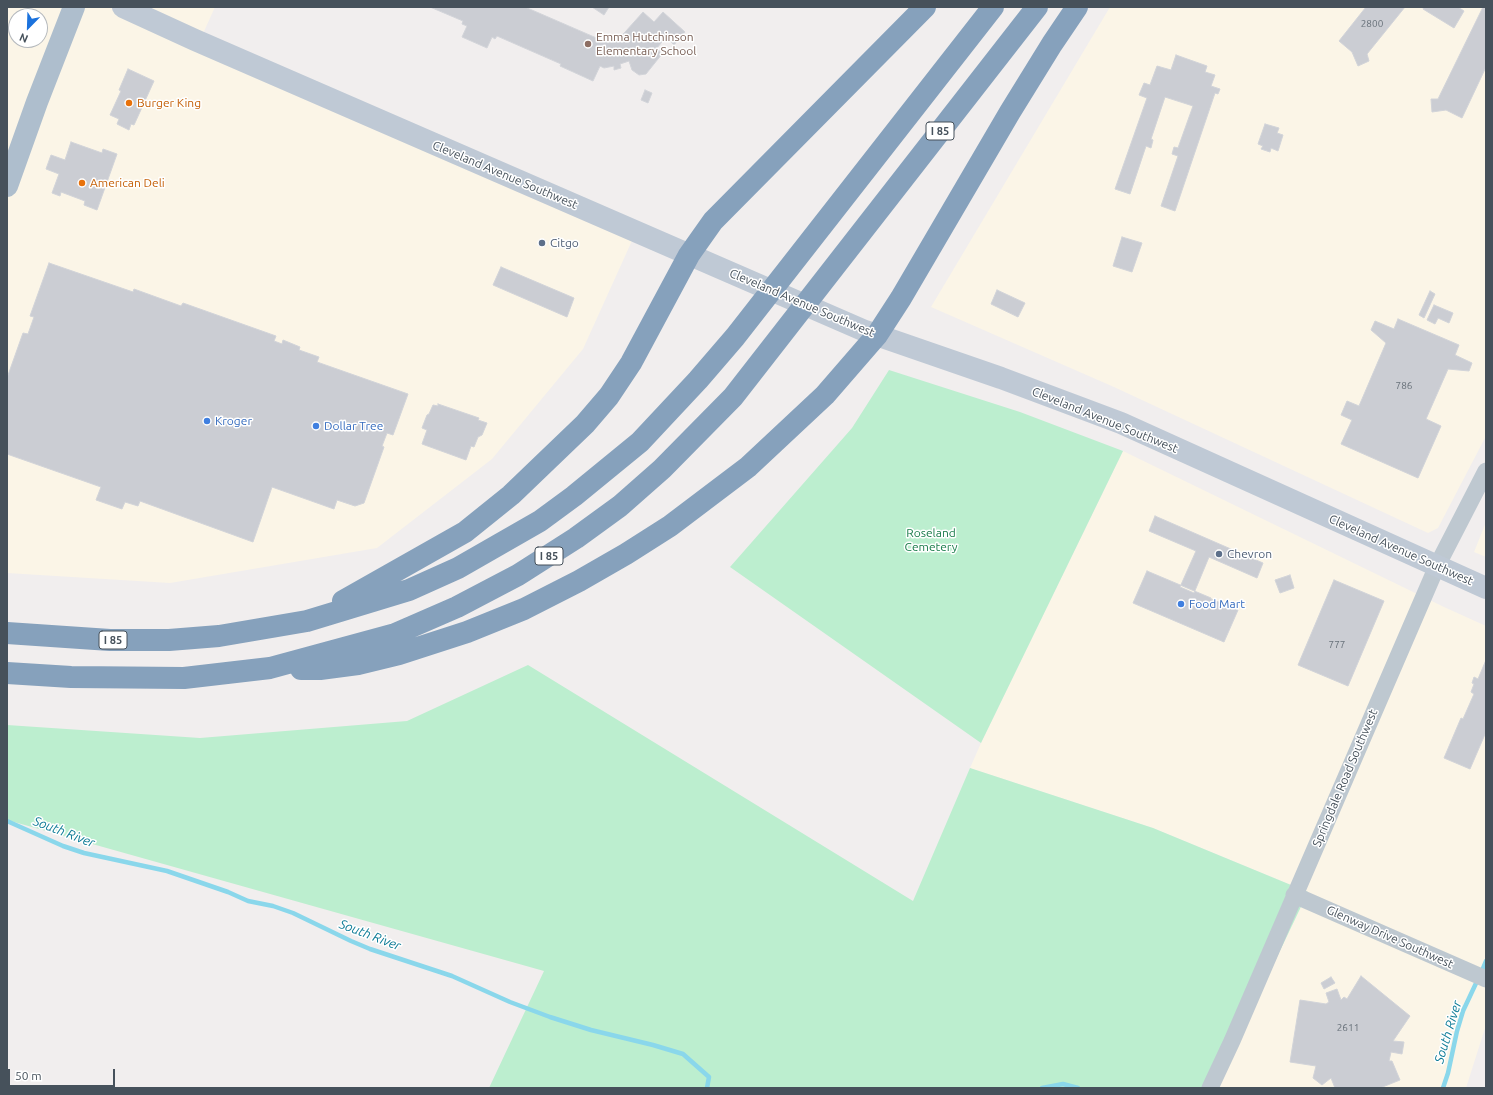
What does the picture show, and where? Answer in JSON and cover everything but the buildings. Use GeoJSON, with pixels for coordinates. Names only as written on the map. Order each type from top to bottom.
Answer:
{"type":"FeatureCollection","features":[{"type":"Feature","properties":{"kind":"highway"},"geometry":{"type":"LineString","coordinates":[[307,621],[465,532],[511,495],[565,444],[585,424],[608,396],[631,363],[689,255],[713,221],[925,7]]}},
{"type":"Feature","properties":{"kind":"highway","name":"I 85"},"geometry":{"type":"LineString","coordinates":[[7,633],[110,640],[169,640],[219,636],[307,621],[409,590],[458,568],[540,521],[574,496],[640,442],[672,409],[735,337],[993,7]]}},
{"type":"Feature","properties":{"kind":"highway","name":"I 85"},"geometry":{"type":"LineString","coordinates":[[7,673],[92,678],[184,678],[270,668],[395,634],[457,608],[518,575],[620,506],[662,469],[733,397],[1037,7]]}},
{"type":"Feature","properties":{"kind":"highway"},"geometry":{"type":"LineString","coordinates":[[270,668],[320,669],[358,664],[399,654],[467,632],[524,609],[579,581],[626,554],[670,526],[748,467],[825,395],[877,335],[901,298],[1010,112],[1052,44],[1078,7]]}},
{"type":"Feature","properties":{"kind":"main road"},"geometry":{"type":"LineString","coordinates":[[7,186],[74,7]]}},
{"type":"Feature","properties":{"kind":"main road","name":"Cleveland Avenue Southwest"},"geometry":{"type":"LineString","coordinates":[[123,7],[195,40],[865,331],[1000,378],[1121,423],[1486,588]]}},
{"type":"Feature","properties":{"kind":"street","name":"Springdale Road Southwest"},"geometry":{"type":"LineString","coordinates":[[1210,1088],[1232,1041],[1437,566],[1486,471]]}},
{"type":"Feature","properties":{"kind":"street","name":"Glenway Drive Southwest"},"geometry":{"type":"LineString","coordinates":[[1294,895],[1486,979]]}},
{"type":"Feature","properties":{"kind":"shaded area"},"geometry":{"type":"Polygon","coordinates":[[[7,7],[215,7],[201,38],[640,223],[583,349],[492,459],[377,548],[170,583],[7,573],[7,7]]]}},
{"type":"Feature","properties":{"kind":"shaded area"},"geometry":{"type":"Polygon","coordinates":[[[1110,7],[1486,7],[1486,436],[1438,528],[1428,533],[1114,387],[931,307],[1110,7]]]}},
{"type":"Feature","properties":{"kind":"shaded area"},"geometry":{"type":"Polygon","coordinates":[[[1123,451],[1486,626],[1486,1025],[1466,1088],[1217,1088],[1235,1045],[1308,892],[1153,828],[970,768],[1123,451]]]}},
{"type":"Feature","properties":{"kind":"shaded area"},"geometry":{"type":"Polygon","coordinates":[[[1486,522],[1486,557],[1474,552],[1486,522]]]}},
{"type":"Feature","properties":{"kind":"green space","name":"Roseland Cemetery"},"geometry":{"type":"Polygon","coordinates":[[[889,370],[1020,412],[1123,451],[981,743],[730,567],[852,428],[889,370]]]}},
{"type":"Feature","properties":{"kind":"green space"},"geometry":{"type":"Polygon","coordinates":[[[528,665],[913,901],[970,768],[1153,828],[1308,892],[1235,1045],[1217,1088],[489,1088],[544,971],[7,820],[7,725],[200,738],[407,721],[528,665]]]}},
{"type":"Feature","properties":{"kind":"waterway","name":"South River"},"geometry":{"type":"LineString","coordinates":[[7,821],[63,846],[84,853],[167,871],[228,892],[248,901],[273,906],[293,913],[370,949],[452,976],[510,1002],[550,1017],[591,1030],[683,1054],[709,1077],[707,1088]]}},
{"type":"Feature","properties":{"kind":"waterway","name":"South River"},"geometry":{"type":"LineString","coordinates":[[1481,973],[1486,961]]}},
{"type":"Feature","properties":{"kind":"waterway","name":"South River"},"geometry":{"type":"LineString","coordinates":[[1443,1088],[1463,1011],[1478,979]]}},
{"type":"Feature","properties":{"kind":"waterway","name":"South River"},"geometry":{"type":"LineString","coordinates":[[1042,1088],[1063,1084],[1078,1088]]}},
{"type":"Feature","properties":{"kind":"place","name":"Emma Hutchinson Elementary School"},"geometry":{"type":"Point","coordinates":[588,44]}},
{"type":"Feature","properties":{"kind":"place","name":"Burger King"},"geometry":{"type":"Point","coordinates":[129,103]}},
{"type":"Feature","properties":{"kind":"place","name":"American Deli"},"geometry":{"type":"Point","coordinates":[82,183]}},
{"type":"Feature","properties":{"kind":"place","name":"Citgo"},"geometry":{"type":"Point","coordinates":[542,243]}},
{"type":"Feature","properties":{"kind":"place","name":"Kroger"},"geometry":{"type":"Point","coordinates":[207,421]}},
{"type":"Feature","properties":{"kind":"place","name":"Dollar Tree"},"geometry":{"type":"Point","coordinates":[316,426]}},
{"type":"Feature","properties":{"kind":"place","name":"Chevron"},"geometry":{"type":"Point","coordinates":[1219,554]}},
{"type":"Feature","properties":{"kind":"place","name":"Food Mart"},"geometry":{"type":"Point","coordinates":[1181,604]}}]}
